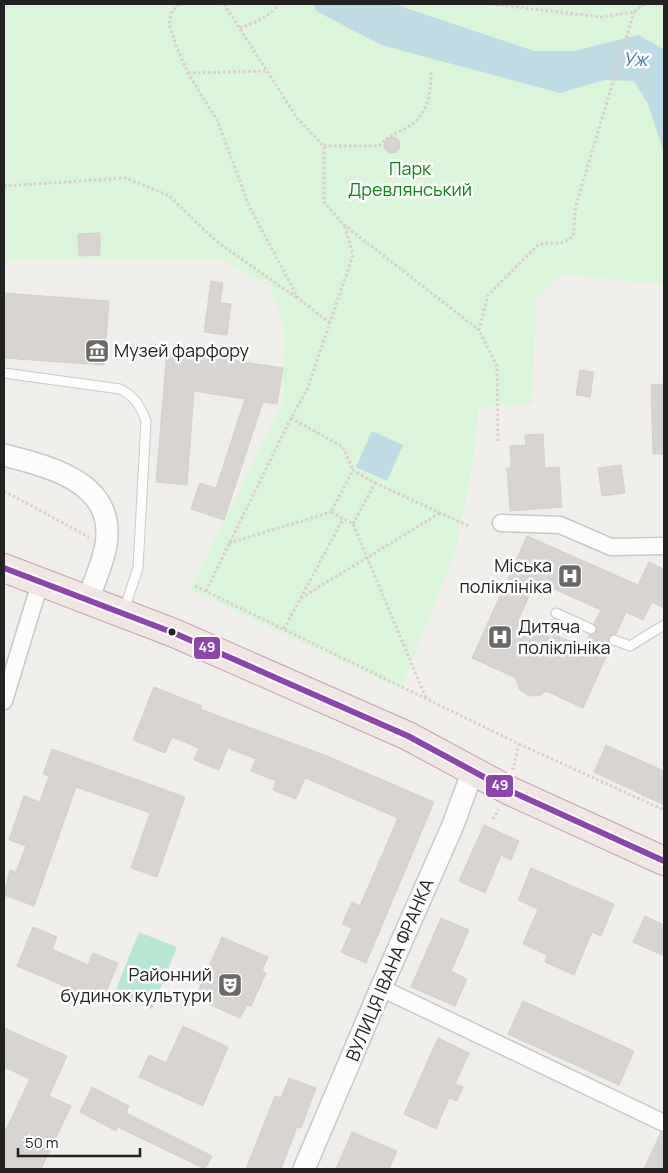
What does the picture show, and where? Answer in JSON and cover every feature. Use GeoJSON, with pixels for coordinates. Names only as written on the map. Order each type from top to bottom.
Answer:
{"type":"FeatureCollection","features":[{"type":"Feature","properties":{"kind":"highway"},"geometry":{"type":"LineString","coordinates":[[4,568],[40,583],[123,612],[408,736],[508,790],[664,861]]}},
{"type":"Feature","properties":{"kind":"street"},"geometry":{"type":"LineString","coordinates":[[4,455],[62,472],[83,484],[94,496],[102,511],[107,530],[106,547],[88,600]]}},
{"type":"Feature","properties":{"kind":"street"},"geometry":{"type":"LineString","coordinates":[[501,523],[560,525],[611,547],[664,546]]}},
{"type":"Feature","properties":{"kind":"street"},"geometry":{"type":"LineString","coordinates":[[4,702],[40,583]]}},
{"type":"Feature","properties":{"kind":"street","name":"ВУЛИЦЯ ІВАНА ФРАНКА"},"geometry":{"type":"LineString","coordinates":[[304,1169],[453,825],[474,770]]}},
{"type":"Feature","properties":{"kind":"street"},"geometry":{"type":"LineString","coordinates":[[381,988],[664,1123]]}},
{"type":"Feature","properties":{"kind":"lane"},"geometry":{"type":"LineString","coordinates":[[4,374],[120,389],[133,396],[141,407],[146,421],[138,568],[123,612]]}},
{"type":"Feature","properties":{"kind":"lane"},"geometry":{"type":"LineString","coordinates":[[556,613],[591,629]]}},
{"type":"Feature","properties":{"kind":"lane"},"geometry":{"type":"LineString","coordinates":[[614,640],[630,646],[664,625]]}},
{"type":"Feature","properties":{"kind":"path"},"geometry":{"type":"LineString","coordinates":[[179,4],[172,11],[170,24],[177,48],[188,73],[218,122],[249,206],[298,298]]}},
{"type":"Feature","properties":{"kind":"path"},"geometry":{"type":"LineString","coordinates":[[224,4],[296,118],[324,146],[324,202],[343,224],[479,330],[497,366],[498,441]]}},
{"type":"Feature","properties":{"kind":"path"},"geometry":{"type":"LineString","coordinates":[[240,28],[259,21],[276,8],[278,4]]}},
{"type":"Feature","properties":{"kind":"path"},"geometry":{"type":"LineString","coordinates":[[491,4],[601,17],[634,12]]}},
{"type":"Feature","properties":{"kind":"path"},"geometry":{"type":"LineString","coordinates":[[479,330],[488,295],[502,279],[538,245],[545,243],[555,245],[567,242],[573,236],[576,204],[634,12],[643,4]]}},
{"type":"Feature","properties":{"kind":"path"},"geometry":{"type":"LineString","coordinates":[[188,73],[265,71]]}},
{"type":"Feature","properties":{"kind":"path"},"geometry":{"type":"LineString","coordinates":[[324,146],[379,146],[388,136],[410,126],[423,113],[431,93],[431,71]]}},
{"type":"Feature","properties":{"kind":"path"},"geometry":{"type":"LineString","coordinates":[[4,186],[126,178],[168,195],[216,240],[298,298],[331,324]]}},
{"type":"Feature","properties":{"kind":"path"},"geometry":{"type":"LineString","coordinates":[[206,591],[291,418],[308,390],[354,255],[343,224]]}},
{"type":"Feature","properties":{"kind":"path"},"geometry":{"type":"LineString","coordinates":[[291,418],[343,447],[353,470],[376,483],[469,526]]}},
{"type":"Feature","properties":{"kind":"path"},"geometry":{"type":"LineString","coordinates":[[229,543],[331,512],[353,470]]}},
{"type":"Feature","properties":{"kind":"path"},"geometry":{"type":"LineString","coordinates":[[353,524],[376,483]]}},
{"type":"Feature","properties":{"kind":"path"},"geometry":{"type":"LineString","coordinates":[[4,491],[91,538]]}},
{"type":"Feature","properties":{"kind":"path"},"geometry":{"type":"LineString","coordinates":[[331,512],[353,524],[426,698]]}},
{"type":"Feature","properties":{"kind":"path"},"geometry":{"type":"LineString","coordinates":[[301,598],[368,559],[440,513]]}},
{"type":"Feature","properties":{"kind":"path"},"geometry":{"type":"LineString","coordinates":[[284,629],[343,519]]}},
{"type":"Feature","properties":{"kind":"path"},"geometry":{"type":"LineString","coordinates":[[195,586],[519,744],[664,810]]}},
{"type":"Feature","properties":{"kind":"path"},"geometry":{"type":"LineString","coordinates":[[493,819],[508,790],[519,744]]}},
{"type":"Feature","properties":{"kind":"green space","name":"Парк Древлянський"},"geometry":{"type":"Polygon","coordinates":[[[4,4],[664,4],[664,285],[562,274],[536,301],[532,404],[479,407],[472,469],[455,553],[401,689],[190,590],[283,402],[284,327],[270,287],[220,259],[4,260],[4,4]]]}},
{"type":"Feature","properties":{"kind":"green space"},"geometry":{"type":"Polygon","coordinates":[[[139,932],[177,947],[152,1009],[114,994],[139,932]]]}},
{"type":"Feature","properties":{"kind":"water","name":"Уж"},"geometry":{"type":"Polygon","coordinates":[[[314,4],[394,4],[534,51],[574,51],[638,35],[664,49],[664,153],[648,104],[634,81],[604,80],[560,93],[381,45],[316,11],[314,4]]]}},
{"type":"Feature","properties":{"kind":"water"},"geometry":{"type":"Polygon","coordinates":[[[372,431],[403,445],[387,481],[356,467],[372,431]]]}},
{"type":"Feature","properties":{"kind":"building"},"geometry":{"type":"Polygon","coordinates":[[[392,137],[400,145],[392,153],[384,145],[392,137]]]}},
{"type":"Feature","properties":{"kind":"building"},"geometry":{"type":"Polygon","coordinates":[[[100,233],[100,255],[79,256],[78,234],[100,233]]]}},
{"type":"Feature","properties":{"kind":"building"},"geometry":{"type":"Polygon","coordinates":[[[211,281],[223,283],[220,303],[231,304],[227,335],[204,332],[211,281]]]}},
{"type":"Feature","properties":{"kind":"building"},"geometry":{"type":"Polygon","coordinates":[[[4,293],[109,301],[104,365],[4,358],[4,293]]]}},
{"type":"Feature","properties":{"kind":"building"},"geometry":{"type":"Polygon","coordinates":[[[167,350],[283,368],[277,404],[263,402],[224,520],[191,509],[200,483],[216,488],[245,399],[194,391],[187,485],[156,482],[167,350]]]}},
{"type":"Feature","properties":{"kind":"building"},"geometry":{"type":"Polygon","coordinates":[[[580,370],[594,372],[590,397],[576,395],[580,370]]]}},
{"type":"Feature","properties":{"kind":"building"},"geometry":{"type":"Polygon","coordinates":[[[664,384],[664,454],[653,454],[651,385],[664,384]]]}},
{"type":"Feature","properties":{"kind":"building"},"geometry":{"type":"Polygon","coordinates":[[[543,434],[545,468],[559,467],[562,507],[510,511],[507,468],[511,468],[510,446],[526,445],[525,435],[543,434]]]}},
{"type":"Feature","properties":{"kind":"building"},"geometry":{"type":"Polygon","coordinates":[[[621,465],[625,493],[602,496],[598,468],[621,465]]]}},
{"type":"Feature","properties":{"kind":"building"},"geometry":{"type":"Polygon","coordinates":[[[527,536],[638,585],[649,562],[664,569],[664,608],[652,602],[643,620],[626,612],[616,634],[608,637],[611,646],[583,708],[546,691],[541,695],[529,696],[519,689],[516,678],[472,658],[527,536]],[[536,581],[519,618],[584,648],[589,635],[597,631],[594,624],[601,610],[536,581]]]}},
{"type":"Feature","properties":{"kind":"building"},"geometry":{"type":"Polygon","coordinates":[[[154,687],[202,706],[200,709],[327,756],[434,802],[366,963],[341,952],[352,928],[342,924],[352,902],[360,906],[398,818],[305,778],[296,799],[273,790],[276,781],[251,771],[256,759],[228,748],[219,770],[194,760],[199,748],[172,737],[165,753],[133,740],[154,687]]]}},
{"type":"Feature","properties":{"kind":"building"},"geometry":{"type":"Polygon","coordinates":[[[606,745],[664,771],[664,805],[594,772],[606,745]]]}},
{"type":"Feature","properties":{"kind":"building"},"geometry":{"type":"Polygon","coordinates":[[[52,749],[185,797],[157,877],[131,868],[150,813],[76,787],[34,906],[4,895],[10,870],[16,872],[26,846],[9,840],[24,796],[40,802],[49,776],[43,774],[52,749]]]}},
{"type":"Feature","properties":{"kind":"building"},"geometry":{"type":"Polygon","coordinates":[[[484,825],[519,841],[511,860],[501,855],[485,893],[459,881],[484,825]]]}},
{"type":"Feature","properties":{"kind":"building"},"geometry":{"type":"Polygon","coordinates":[[[531,868],[614,904],[601,936],[592,932],[574,975],[545,962],[547,955],[523,944],[538,909],[518,900],[531,868]]]}},
{"type":"Feature","properties":{"kind":"building"},"geometry":{"type":"Polygon","coordinates":[[[645,916],[664,925],[664,956],[633,942],[645,916]]]}},
{"type":"Feature","properties":{"kind":"building"},"geometry":{"type":"Polygon","coordinates":[[[441,918],[469,930],[451,971],[467,979],[455,1006],[411,987],[441,918]]]}},
{"type":"Feature","properties":{"kind":"building"},"geometry":{"type":"Polygon","coordinates":[[[33,927],[57,937],[52,949],[88,965],[93,953],[118,963],[102,1002],[17,966],[33,927]]]}},
{"type":"Feature","properties":{"kind":"building","name":"Районний будинок культури"},"geometry":{"type":"Polygon","coordinates":[[[222,937],[268,957],[262,971],[266,973],[251,1006],[247,1005],[240,1018],[195,998],[222,937]]]}},
{"type":"Feature","properties":{"kind":"building"},"geometry":{"type":"Polygon","coordinates":[[[523,1001],[634,1051],[619,1085],[508,1034],[523,1001]]]}},
{"type":"Feature","properties":{"kind":"building"},"geometry":{"type":"Polygon","coordinates":[[[183,1026],[228,1047],[203,1106],[139,1077],[149,1055],[166,1063],[183,1026]]]}},
{"type":"Feature","properties":{"kind":"building"},"geometry":{"type":"Polygon","coordinates":[[[4,1028],[67,1056],[49,1096],[71,1106],[41,1169],[4,1169],[4,1134],[30,1079],[4,1067],[4,1028]]]}},
{"type":"Feature","properties":{"kind":"building"},"geometry":{"type":"Polygon","coordinates":[[[438,1038],[469,1053],[455,1084],[463,1087],[457,1101],[449,1098],[436,1129],[404,1114],[438,1038]]]}},
{"type":"Feature","properties":{"kind":"building"},"geometry":{"type":"Polygon","coordinates":[[[289,1078],[316,1088],[301,1128],[297,1127],[281,1169],[246,1169],[275,1096],[281,1098],[289,1078]]]}},
{"type":"Feature","properties":{"kind":"building"},"geometry":{"type":"Polygon","coordinates":[[[92,1087],[129,1106],[126,1113],[212,1156],[205,1169],[118,1127],[116,1131],[80,1112],[92,1087]]]}},
{"type":"Feature","properties":{"kind":"building"},"geometry":{"type":"Polygon","coordinates":[[[352,1132],[397,1151],[389,1169],[336,1169],[352,1132]]]}},
{"type":"Feature","properties":{"kind":"building"},"geometry":{"type":"Polygon","coordinates":[[[661,1132],[664,1133],[664,1169],[644,1169],[661,1132]]]}},
{"type":"Feature","properties":{"kind":"transit line","name":"49"},"geometry":{"type":"LineString","coordinates":[[4,568],[174,633],[408,736],[508,790],[664,861]]}},
{"type":"Feature","properties":{"kind":"place","name":"Музей фарфору"},"geometry":{"type":"Point","coordinates":[97,351]}},
{"type":"Feature","properties":{"kind":"place","name":"Міська поліклініка"},"geometry":{"type":"Point","coordinates":[570,576]}},
{"type":"Feature","properties":{"kind":"place","name":"Дитяча поліклініка"},"geometry":{"type":"Point","coordinates":[500,637]}},
{"type":"Feature","properties":{"kind":"place","name":"Районний будинок культури"},"geometry":{"type":"Point","coordinates":[230,985]}}]}
